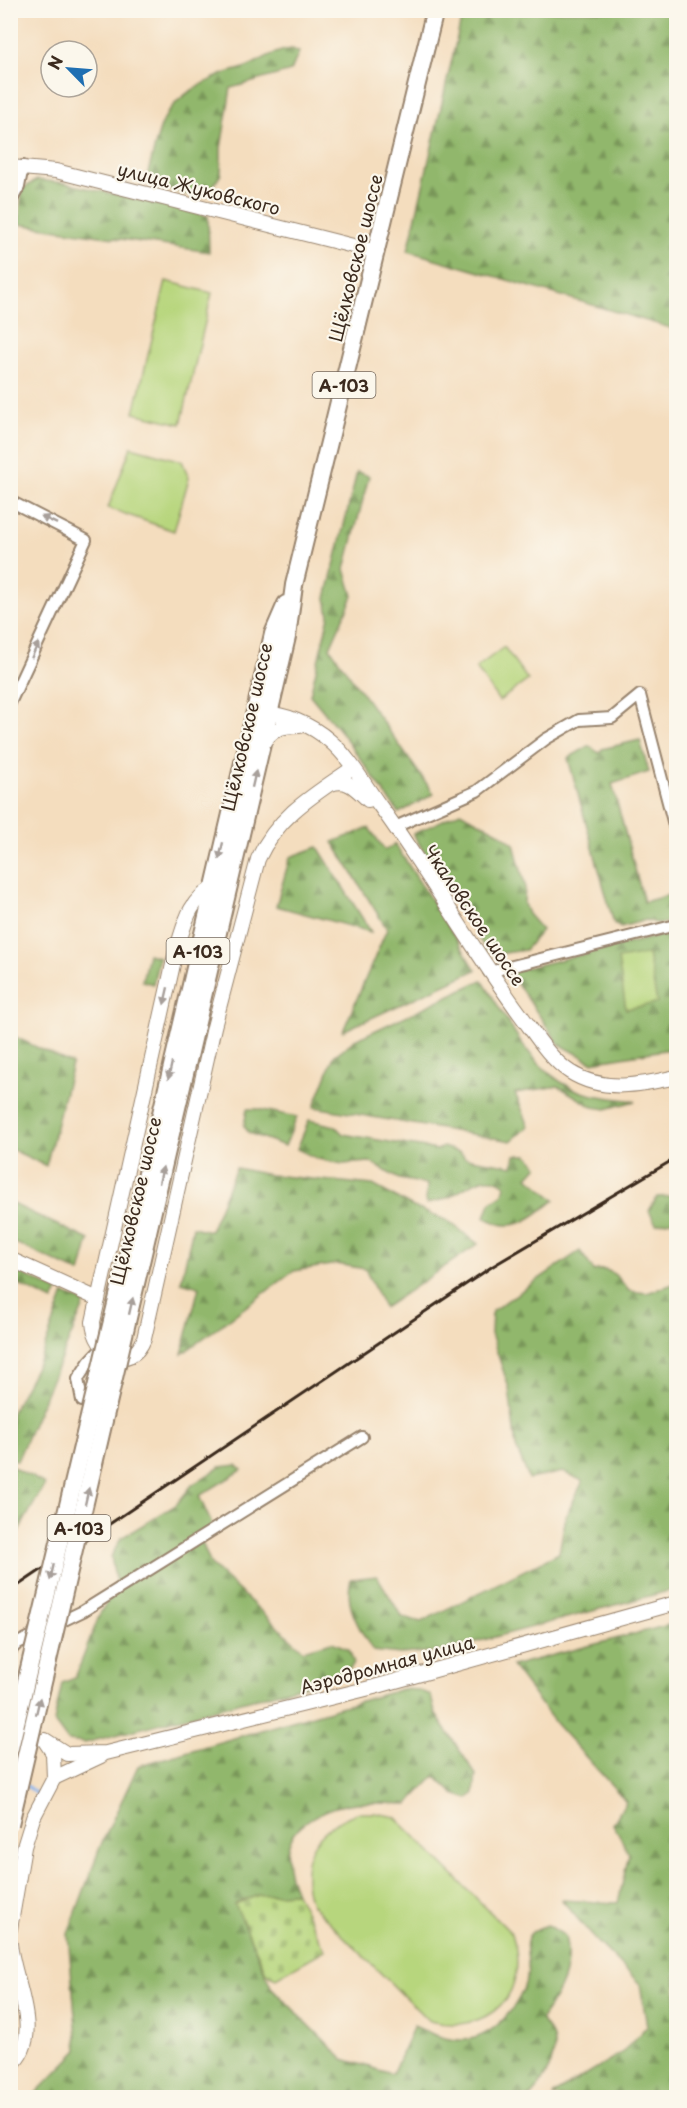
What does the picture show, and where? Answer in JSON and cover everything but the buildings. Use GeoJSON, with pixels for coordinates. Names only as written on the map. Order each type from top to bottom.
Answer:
{"type":"FeatureCollection","features":[{"type":"Feature","properties":{"kind":"main road","name":"Щёлковское шоссе"},"geometry":{"type":"LineString","coordinates":[[10,1748],[261,748],[261,716],[277,679],[287,637],[294,585],[435,10]]}},
{"type":"Feature","properties":{"kind":"main road","name":"Щёлковское шоссе"},"geometry":{"type":"LineString","coordinates":[[11,1814],[141,1231],[213,888],[261,716],[273,634],[294,585]]}},
{"type":"Feature","properties":{"kind":"street","name":"улица Жуковского"},"geometry":{"type":"LineString","coordinates":[[17,167],[56,171],[377,252]]}},
{"type":"Feature","properties":{"kind":"street"},"geometry":{"type":"LineString","coordinates":[[11,201],[19,187],[17,167]]}},
{"type":"Feature","properties":{"kind":"street"},"geometry":{"type":"LineString","coordinates":[[10,501],[86,540],[10,703]]}},
{"type":"Feature","properties":{"kind":"street"},"geometry":{"type":"LineString","coordinates":[[277,679],[285,711],[302,724]]}},
{"type":"Feature","properties":{"kind":"street"},"geometry":{"type":"LineString","coordinates":[[336,746],[340,758],[333,782],[347,783],[395,827],[477,791],[546,739],[579,720],[612,717],[640,695],[676,833]]}},
{"type":"Feature","properties":{"kind":"street","name":"Чкаловское шоссе"},"geometry":{"type":"LineString","coordinates":[[261,716],[302,724],[336,746],[395,827],[489,972],[555,1060],[571,1073],[599,1084],[614,1086],[669,1079]]}},
{"type":"Feature","properties":{"kind":"street"},"geometry":{"type":"LineString","coordinates":[[261,748],[270,733],[277,728],[302,724]]}},
{"type":"Feature","properties":{"kind":"street","name":"А-103"},"geometry":{"type":"LineString","coordinates":[[213,888],[199,896],[192,905],[176,951],[93,1322],[94,1333],[102,1348],[113,1355],[131,1356],[137,1352],[144,1339],[214,1027],[258,859],[280,822],[300,804],[353,768]]}},
{"type":"Feature","properties":{"kind":"street"},"geometry":{"type":"LineString","coordinates":[[489,972],[676,925]]}},
{"type":"Feature","properties":{"kind":"street"},"geometry":{"type":"LineString","coordinates":[[10,1259],[98,1299]]}},
{"type":"Feature","properties":{"kind":"street"},"geometry":{"type":"LineString","coordinates":[[82,1401],[78,1379],[88,1362],[102,1348]]}},
{"type":"Feature","properties":{"kind":"street"},"geometry":{"type":"LineString","coordinates":[[10,1651],[18,1643],[92,1605],[362,1437]]}},
{"type":"Feature","properties":{"kind":"street","name":"Аэродромная улица"},"geometry":{"type":"LineString","coordinates":[[106,1753],[374,1687],[676,1603]]}},
{"type":"Feature","properties":{"kind":"street"},"geometry":{"type":"LineString","coordinates":[[10,1728],[33,1731],[68,1754],[106,1753]]}},
{"type":"Feature","properties":{"kind":"street"},"geometry":{"type":"LineString","coordinates":[[10,1929],[24,1847],[42,1798],[54,1778],[53,1753],[45,1740]]}},
{"type":"Feature","properties":{"kind":"street"},"geometry":{"type":"LineString","coordinates":[[54,1778],[106,1753]]}},
{"type":"Feature","properties":{"kind":"street"},"geometry":{"type":"LineString","coordinates":[[24,1847],[19,1820],[11,1814],[42,1798]]}},
{"type":"Feature","properties":{"kind":"street"},"geometry":{"type":"LineString","coordinates":[[10,1943],[28,2029],[26,2045],[21,2057],[10,2066]]}},
{"type":"Feature","properties":{"kind":"green space"},"geometry":{"type":"Polygon","coordinates":[[[463,11],[676,11],[676,345],[671,328],[408,251],[463,11]]]}},
{"type":"Feature","properties":{"kind":"green space"},"geometry":{"type":"Polygon","coordinates":[[[292,49],[299,52],[291,71],[231,88],[221,148],[221,174],[207,196],[189,195],[145,182],[161,126],[166,115],[184,95],[227,73],[243,69],[283,50],[292,49]]]}},
{"type":"Feature","properties":{"kind":"green space"},"geometry":{"type":"Polygon","coordinates":[[[37,180],[65,183],[208,216],[209,252],[19,224],[22,189],[37,180]]]}},
{"type":"Feature","properties":{"kind":"green space"},"geometry":{"type":"Polygon","coordinates":[[[166,281],[212,293],[181,424],[134,413],[166,281]]]}},
{"type":"Feature","properties":{"kind":"green space"},"geometry":{"type":"Polygon","coordinates":[[[131,447],[182,461],[189,478],[174,531],[108,508],[131,447]]]}},
{"type":"Feature","properties":{"kind":"green space"},"geometry":{"type":"Polygon","coordinates":[[[357,472],[369,476],[345,569],[353,596],[330,648],[434,794],[399,813],[344,736],[310,695],[329,616],[326,598],[357,472]]]}},
{"type":"Feature","properties":{"kind":"green space"},"geometry":{"type":"Polygon","coordinates":[[[504,647],[528,680],[499,701],[476,668],[504,647]]]}},
{"type":"Feature","properties":{"kind":"green space"},"geometry":{"type":"Polygon","coordinates":[[[640,740],[649,772],[612,784],[644,902],[676,893],[676,920],[660,924],[646,920],[621,927],[614,924],[568,758],[589,746],[599,753],[602,749],[640,740]]]}},
{"type":"Feature","properties":{"kind":"green space"},"geometry":{"type":"Polygon","coordinates":[[[460,812],[498,832],[514,844],[525,885],[524,904],[528,914],[542,930],[525,950],[498,954],[486,950],[413,834],[460,812]]]}},
{"type":"Feature","properties":{"kind":"green space"},"geometry":{"type":"Polygon","coordinates":[[[369,828],[385,850],[395,844],[476,970],[343,1031],[387,929],[333,842],[369,828]]]}},
{"type":"Feature","properties":{"kind":"green space"},"geometry":{"type":"Polygon","coordinates":[[[318,847],[371,932],[276,906],[290,857],[318,847]]]}},
{"type":"Feature","properties":{"kind":"green space"},"geometry":{"type":"Polygon","coordinates":[[[676,932],[676,1048],[592,1062],[559,1044],[509,972],[676,932]]]}},
{"type":"Feature","properties":{"kind":"green space"},"geometry":{"type":"Polygon","coordinates":[[[148,954],[159,957],[153,984],[142,981],[148,954]]]}},
{"type":"Feature","properties":{"kind":"green space"},"geometry":{"type":"Polygon","coordinates":[[[648,954],[657,1003],[626,1009],[618,959],[648,954]]]}},
{"type":"Feature","properties":{"kind":"green space"},"geometry":{"type":"Polygon","coordinates":[[[482,980],[520,1041],[543,1068],[572,1088],[603,1097],[635,1101],[606,1109],[593,1107],[558,1086],[515,1093],[529,1126],[511,1141],[314,1107],[334,1056],[355,1040],[482,980]]]}},
{"type":"Feature","properties":{"kind":"green space"},"geometry":{"type":"Polygon","coordinates":[[[11,1035],[72,1064],[46,1166],[11,1149],[11,1035]]]}},
{"type":"Feature","properties":{"kind":"green space"},"geometry":{"type":"Polygon","coordinates":[[[247,1109],[297,1117],[285,1146],[249,1133],[244,1126],[247,1109]]]}},
{"type":"Feature","properties":{"kind":"green space"},"geometry":{"type":"Polygon","coordinates":[[[309,1120],[335,1126],[343,1134],[437,1150],[443,1147],[461,1153],[465,1158],[513,1166],[515,1155],[528,1155],[538,1166],[528,1177],[555,1200],[530,1218],[514,1225],[505,1225],[485,1217],[490,1203],[503,1194],[505,1185],[491,1179],[478,1181],[450,1197],[426,1204],[427,1184],[399,1179],[370,1162],[343,1164],[318,1159],[297,1149],[309,1120]]]}},
{"type":"Feature","properties":{"kind":"green space"},"geometry":{"type":"Polygon","coordinates":[[[236,1168],[270,1175],[373,1185],[411,1206],[448,1221],[478,1244],[384,1308],[365,1269],[337,1264],[294,1271],[182,1354],[199,1287],[181,1282],[193,1227],[210,1231],[236,1168]]]}},
{"type":"Feature","properties":{"kind":"green space"},"geometry":{"type":"Polygon","coordinates":[[[676,1196],[676,1220],[656,1224],[649,1211],[657,1197],[676,1196]]]}},
{"type":"Feature","properties":{"kind":"green space"},"geometry":{"type":"Polygon","coordinates":[[[11,1203],[89,1240],[80,1273],[11,1241],[11,1203]]]}},
{"type":"Feature","properties":{"kind":"green space"},"geometry":{"type":"Polygon","coordinates":[[[580,1251],[594,1271],[610,1272],[629,1291],[647,1293],[676,1283],[676,1589],[442,1651],[400,1654],[373,1651],[351,1608],[349,1589],[351,1579],[377,1576],[402,1617],[421,1622],[559,1553],[566,1516],[583,1481],[563,1472],[529,1479],[516,1447],[509,1388],[491,1334],[492,1311],[580,1251]]]}},
{"type":"Feature","properties":{"kind":"green space"},"geometry":{"type":"Polygon","coordinates":[[[10,1268],[58,1291],[53,1301],[11,1281],[10,1268]]]}},
{"type":"Feature","properties":{"kind":"green space"},"geometry":{"type":"Polygon","coordinates":[[[64,1294],[85,1303],[17,1461],[11,1458],[11,1414],[41,1357],[64,1294]]]}},
{"type":"Feature","properties":{"kind":"green space"},"geometry":{"type":"Polygon","coordinates":[[[237,1465],[242,1470],[199,1496],[215,1531],[201,1540],[211,1565],[303,1650],[332,1642],[349,1649],[354,1663],[345,1675],[85,1743],[68,1741],[54,1722],[62,1683],[75,1678],[101,1611],[117,1587],[111,1557],[121,1538],[176,1505],[192,1485],[220,1467],[237,1465]]]}},
{"type":"Feature","properties":{"kind":"green space"},"geometry":{"type":"Polygon","coordinates":[[[11,1466],[45,1484],[18,1532],[11,1537],[11,1466]]]}},
{"type":"Feature","properties":{"kind":"green space"},"geometry":{"type":"Polygon","coordinates":[[[676,1623],[676,2097],[553,2097],[554,2094],[623,2052],[647,2026],[640,1984],[594,1938],[562,1900],[618,1903],[629,1854],[613,1824],[626,1801],[556,1724],[512,1666],[676,1623]]]}},
{"type":"Feature","properties":{"kind":"green space"},"geometry":{"type":"Polygon","coordinates":[[[402,1689],[419,1690],[431,1696],[435,1713],[476,1775],[474,1793],[468,1799],[454,1794],[435,1776],[408,1804],[357,1803],[327,1810],[299,1827],[289,1844],[287,1863],[296,1893],[259,1895],[236,1904],[271,1987],[343,2059],[392,2074],[414,2026],[444,2038],[457,2040],[476,2037],[488,2032],[507,2015],[521,1993],[526,1981],[527,1944],[530,1934],[548,1925],[565,1936],[566,1970],[559,1990],[541,2019],[552,2035],[554,2052],[545,2077],[530,2097],[31,2098],[78,2050],[68,1934],[100,1847],[138,1766],[402,1689]]]}},
{"type":"Feature","properties":{"kind":"green space"},"geometry":{"type":"Polygon","coordinates":[[[357,1813],[376,1813],[395,1817],[512,1934],[517,1956],[516,1975],[510,1992],[500,2006],[486,2016],[470,2022],[450,2024],[429,2021],[311,1904],[306,1873],[312,1848],[330,1828],[357,1813]]]}},
{"type":"Feature","properties":{"kind":"green space"},"geometry":{"type":"Polygon","coordinates":[[[296,1893],[325,1950],[276,1978],[267,1974],[235,1904],[259,1895],[296,1893]]]}},
{"type":"Feature","properties":{"kind":"waterway"},"geometry":{"type":"LineString","coordinates":[[25,1785],[38,1795]]}},
{"type":"Feature","properties":{"kind":"railway"},"geometry":{"type":"LineString","coordinates":[[10,1591],[493,1266],[676,1158]]}}]}
